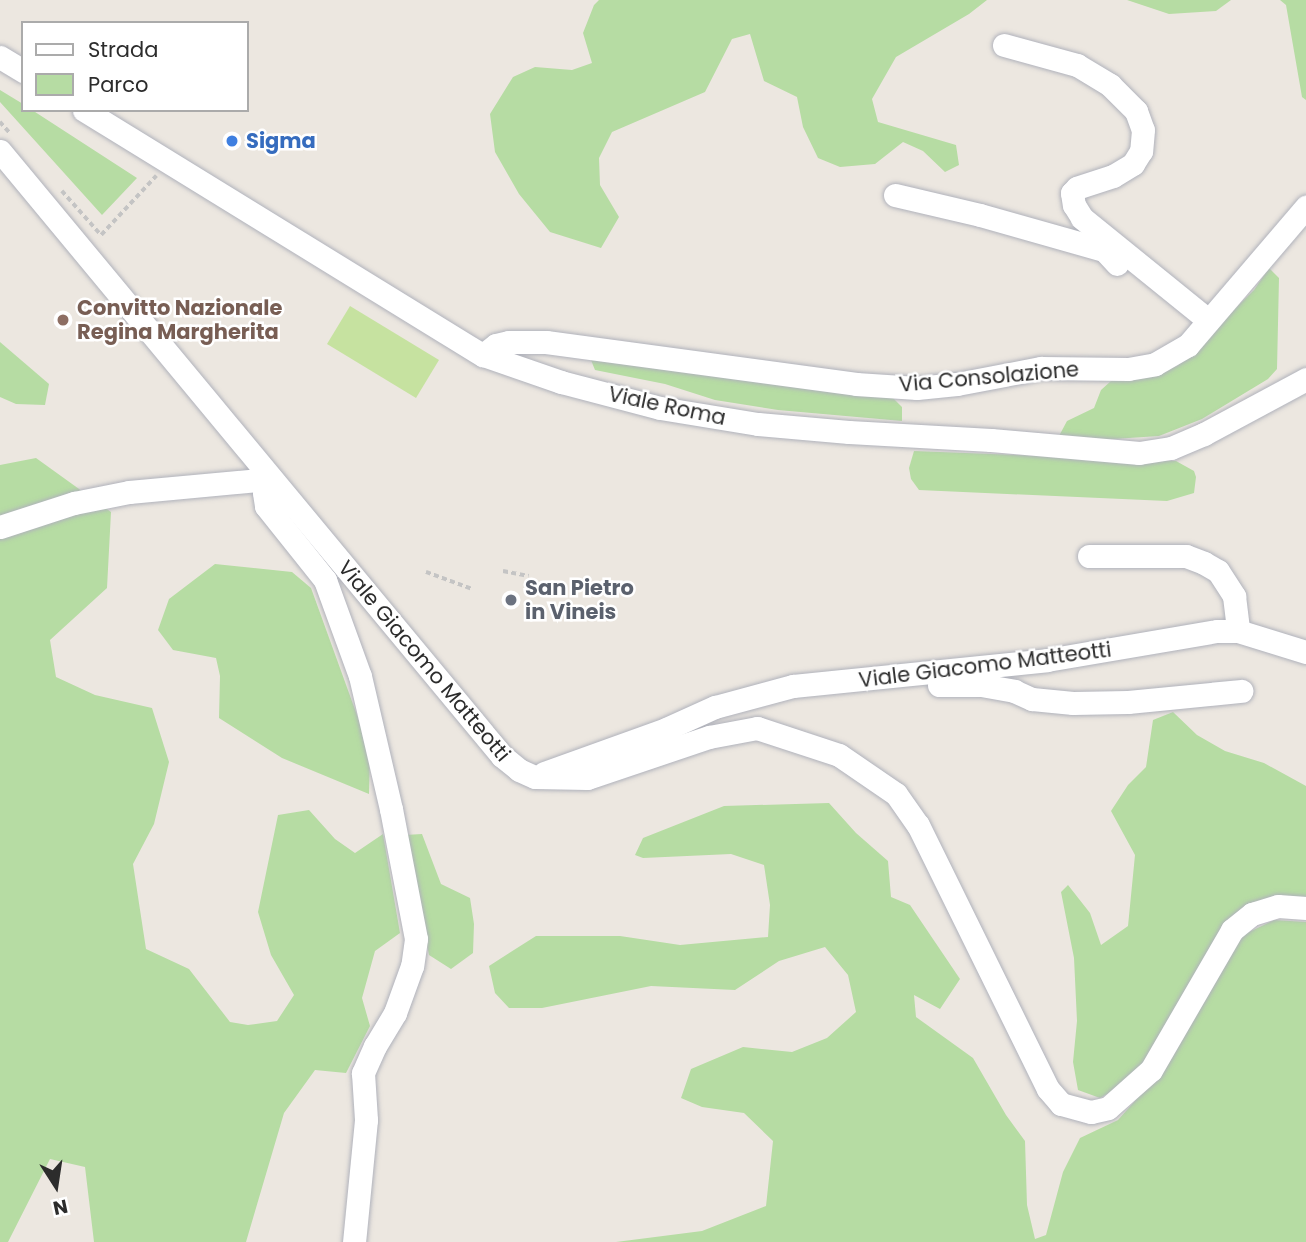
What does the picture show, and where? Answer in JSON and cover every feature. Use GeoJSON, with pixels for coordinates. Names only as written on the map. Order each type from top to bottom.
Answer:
{"type":"FeatureCollection","features":[{"type":"Feature","properties":{"kind":"street"},"geometry":{"type":"LineString","coordinates":[[1004,45],[1077,65],[1110,85],[1136,111],[1143,130],[1141,151],[1133,164],[1113,176],[1077,188],[1072,193],[1074,205],[1082,218],[1208,320]]}},
{"type":"Feature","properties":{"kind":"street"},"geometry":{"type":"LineString","coordinates":[[0,57],[21,70]]}},
{"type":"Feature","properties":{"kind":"street","name":"Viale Roma"},"geometry":{"type":"LineString","coordinates":[[87,112],[483,355],[561,382],[660,408],[758,424],[1139,453],[1171,448],[1193,439],[1306,379]]}},
{"type":"Feature","properties":{"kind":"street","name":"Viale Giacomo Matteotti"},"geometry":{"type":"LineString","coordinates":[[0,151],[502,756],[519,770],[535,776],[756,694],[793,686],[910,676],[1105,653],[1174,638],[1238,631],[1306,652]]}},
{"type":"Feature","properties":{"kind":"street"},"geometry":{"type":"LineString","coordinates":[[895,195],[981,215],[1104,250],[1121,267],[1135,261]]}},
{"type":"Feature","properties":{"kind":"street","name":"Via Consolazione"},"geometry":{"type":"LineString","coordinates":[[483,355],[496,345],[509,342],[546,342],[856,384],[917,388],[957,384],[1041,368],[1128,369],[1155,364],[1188,345],[1306,207]]}},
{"type":"Feature","properties":{"kind":"street"},"geometry":{"type":"LineString","coordinates":[[0,527],[74,503],[129,492],[270,479],[264,493],[266,506],[325,580],[360,676],[391,809],[415,939],[412,966],[395,1013],[375,1046],[363,1073],[366,1120],[354,1242]]}},
{"type":"Feature","properties":{"kind":"street"},"geometry":{"type":"LineString","coordinates":[[1089,555],[1186,556],[1204,563],[1218,571],[1234,596],[1238,631]]}},
{"type":"Feature","properties":{"kind":"street"},"geometry":{"type":"LineString","coordinates":[[910,676],[942,686],[981,685],[1014,691],[1032,699],[1073,703],[1128,702],[1241,691]]}},
{"type":"Feature","properties":{"kind":"street"},"geometry":{"type":"LineString","coordinates":[[535,776],[587,778],[709,737],[757,728],[839,755],[881,781],[908,808],[1048,1088],[1062,1104],[1084,1111],[1108,1108],[1151,1070],[1232,930],[1252,914],[1278,906],[1306,908]]}},
{"type":"Feature","properties":{"kind":"path"},"geometry":{"type":"LineString","coordinates":[[101,235],[157,175],[146,168]]}},
{"type":"Feature","properties":{"kind":"path"},"geometry":{"type":"LineString","coordinates":[[503,571],[529,576]]}},
{"type":"Feature","properties":{"kind":"path"},"geometry":{"type":"LineString","coordinates":[[426,572],[472,589]]}},
{"type":"Feature","properties":{"kind":"green space"},"geometry":{"type":"Polygon","coordinates":[[[599,0],[987,0],[969,14],[896,57],[872,99],[878,122],[956,145],[959,165],[945,172],[923,151],[903,142],[875,164],[840,167],[818,158],[803,127],[797,97],[764,81],[750,34],[732,39],[705,92],[612,132],[599,158],[600,185],[619,217],[601,248],[550,232],[519,194],[495,152],[490,114],[513,77],[535,67],[572,70],[592,63],[583,33],[594,5],[599,0]]]}},
{"type":"Feature","properties":{"kind":"green space"},"geometry":{"type":"Polygon","coordinates":[[[1127,0],[1231,0],[1216,11],[1169,14],[1127,0]]]}},
{"type":"Feature","properties":{"kind":"green space"},"geometry":{"type":"Polygon","coordinates":[[[1280,0],[1306,0],[1306,100],[1302,97],[1286,5],[1280,0]]]}},
{"type":"Feature","properties":{"kind":"green space"},"geometry":{"type":"Polygon","coordinates":[[[0,90],[21,103],[21,112],[35,112],[137,178],[102,215],[0,102],[0,90]]]}},
{"type":"Feature","properties":{"kind":"green space"},"geometry":{"type":"Polygon","coordinates":[[[1269,268],[1279,278],[1277,369],[1268,379],[1202,419],[1159,436],[1068,442],[1059,436],[1067,421],[1094,408],[1101,390],[1111,381],[1177,366],[1254,290],[1269,268]]]}},
{"type":"Feature","properties":{"kind":"green space"},"geometry":{"type":"Polygon","coordinates":[[[350,306],[439,360],[416,398],[327,344],[350,306]]]}},
{"type":"Feature","properties":{"kind":"green space"},"geometry":{"type":"Polygon","coordinates":[[[0,342],[49,384],[45,405],[16,404],[0,397],[0,342]]]}},
{"type":"Feature","properties":{"kind":"green space"},"geometry":{"type":"Polygon","coordinates":[[[595,358],[891,396],[902,407],[902,421],[778,410],[715,400],[665,384],[595,370],[591,360],[595,358]]]}},
{"type":"Feature","properties":{"kind":"green space"},"geometry":{"type":"Polygon","coordinates":[[[914,451],[1176,461],[1194,471],[1196,477],[1194,493],[1167,501],[919,490],[911,479],[909,468],[914,451]]]}},
{"type":"Feature","properties":{"kind":"green space"},"geometry":{"type":"Polygon","coordinates":[[[36,458],[111,512],[107,588],[50,640],[56,677],[95,695],[152,708],[169,762],[154,824],[133,864],[146,949],[189,969],[230,1022],[248,1025],[277,1021],[294,995],[271,955],[258,912],[278,815],[309,810],[335,839],[355,853],[383,834],[400,933],[375,951],[362,998],[370,1026],[346,1073],[315,1070],[284,1113],[246,1242],[94,1242],[85,1167],[50,1159],[8,1242],[0,1242],[0,465],[36,458]]]}},
{"type":"Feature","properties":{"kind":"green space"},"geometry":{"type":"Polygon","coordinates":[[[215,564],[292,572],[311,588],[370,751],[369,794],[282,758],[219,718],[220,676],[216,658],[173,650],[158,630],[169,599],[215,564]]]}},
{"type":"Feature","properties":{"kind":"green space"},"geometry":{"type":"Polygon","coordinates":[[[1173,712],[1197,735],[1225,751],[1264,763],[1306,786],[1306,904],[1237,913],[1139,1076],[1100,1098],[1078,1090],[1073,1062],[1077,1021],[1074,958],[1061,892],[1068,885],[1090,913],[1101,945],[1128,926],[1135,855],[1111,811],[1128,785],[1146,767],[1153,720],[1173,712]]]}},
{"type":"Feature","properties":{"kind":"green space"},"geometry":{"type":"Polygon","coordinates":[[[829,803],[856,833],[888,861],[891,897],[910,905],[960,979],[940,1009],[914,995],[916,1017],[973,1058],[1006,1115],[1025,1141],[1027,1205],[1035,1239],[1046,1235],[1063,1172],[1080,1138],[1118,1120],[1158,1075],[1229,949],[1245,934],[1274,920],[1306,922],[1306,1242],[616,1242],[702,1231],[766,1206],[773,1141],[744,1113],[702,1107],[681,1098],[691,1069],[743,1047],[792,1052],[827,1038],[856,1012],[848,975],[825,947],[779,961],[735,990],[651,986],[542,1008],[509,1008],[495,993],[489,966],[536,936],[620,936],[680,945],[768,937],[770,905],[764,865],[731,854],[643,858],[635,855],[643,838],[724,806],[829,803]]]}},
{"type":"Feature","properties":{"kind":"green space"},"geometry":{"type":"Polygon","coordinates":[[[422,834],[441,884],[470,898],[474,924],[473,953],[451,969],[429,955],[405,835],[422,834]]]}},
{"type":"Feature","properties":{"kind":"place","name":"Sigma"},"geometry":{"type":"Point","coordinates":[232,141]}},
{"type":"Feature","properties":{"kind":"place","name":"Convitto Nazionale Regina Margherita"},"geometry":{"type":"Point","coordinates":[63,320]}},
{"type":"Feature","properties":{"kind":"place","name":"San Pietro in Vineis"},"geometry":{"type":"Point","coordinates":[511,600]}}]}
